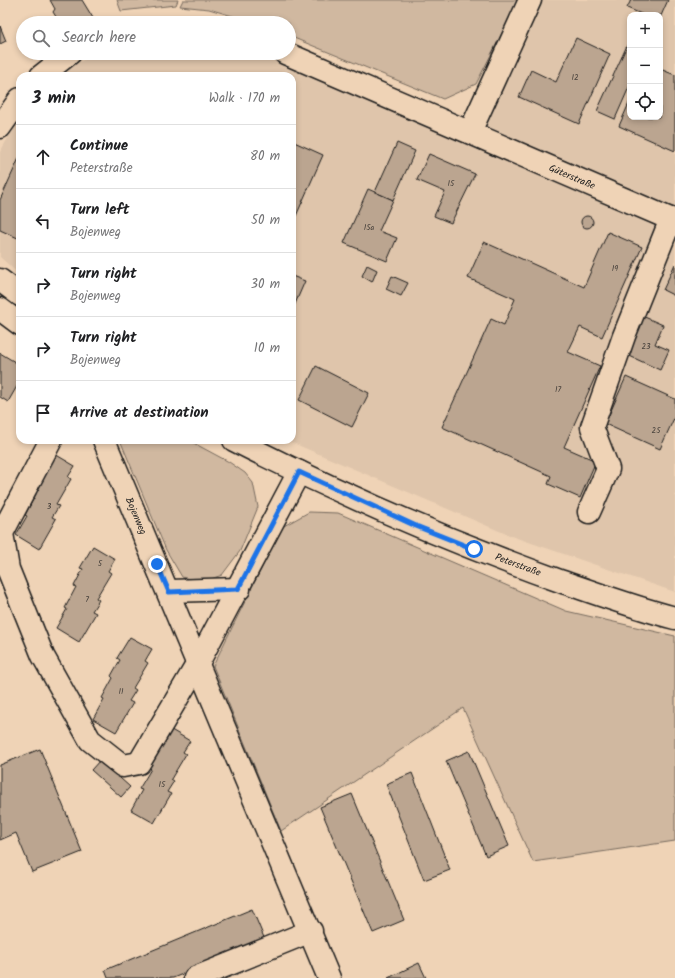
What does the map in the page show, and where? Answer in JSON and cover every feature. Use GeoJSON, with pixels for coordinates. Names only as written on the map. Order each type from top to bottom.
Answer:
{"type":"FeatureCollection","features":[{"type":"Feature","properties":{"kind":"street"},"geometry":{"type":"LineString","coordinates":[[470,132],[530,0]]}},
{"type":"Feature","properties":{"kind":"street","name":"Güterstraße"},"geometry":{"type":"LineString","coordinates":[[296,58],[673,220]]}},
{"type":"Feature","properties":{"kind":"street"},"geometry":{"type":"LineString","coordinates":[[46,72],[61,60]]}},
{"type":"Feature","properties":{"kind":"street"},"geometry":{"type":"LineString","coordinates":[[0,127],[16,105]]}},
{"type":"Feature","properties":{"kind":"street"},"geometry":{"type":"LineString","coordinates":[[589,512],[608,469],[592,427],[624,336],[673,220]]}},
{"type":"Feature","properties":{"kind":"street"},"geometry":{"type":"LineString","coordinates":[[0,280],[16,292]]}},
{"type":"Feature","properties":{"kind":"street"},"geometry":{"type":"LineString","coordinates":[[0,309],[16,321]]}},
{"type":"Feature","properties":{"kind":"street"},"geometry":{"type":"LineString","coordinates":[[49,444],[2,532],[8,569],[43,656],[90,740],[123,766],[138,763],[198,663],[299,472]]}},
{"type":"Feature","properties":{"kind":"street","name":"Bojenweg"},"geometry":{"type":"LineString","coordinates":[[106,444],[330,978]]}},
{"type":"Feature","properties":{"kind":"street","name":"Peterstraße"},"geometry":{"type":"LineString","coordinates":[[242,444],[416,526],[488,555],[601,595],[675,618]]}},
{"type":"Feature","properties":{"kind":"street"},"geometry":{"type":"LineString","coordinates":[[169,592],[238,589]]}},
{"type":"Feature","properties":{"kind":"street"},"geometry":{"type":"LineString","coordinates":[[194,978],[311,931]]}},
{"type":"Feature","properties":{"kind":"shaded area"},"geometry":{"type":"Polygon","coordinates":[[[117,0],[178,0],[176,5],[121,11],[117,0]]]}},
{"type":"Feature","properties":{"kind":"shaded area"},"geometry":{"type":"Polygon","coordinates":[[[183,0],[519,0],[476,84],[443,99],[296,39],[296,16],[232,16],[209,9],[180,6],[183,0]]]}},
{"type":"Feature","properties":{"kind":"shaded area"},"geometry":{"type":"Polygon","coordinates":[[[524,0],[675,0],[675,592],[511,536],[295,444],[296,72],[62,72],[84,60],[287,60],[463,138],[524,0]]]}},
{"type":"Feature","properties":{"kind":"shaded area"},"geometry":{"type":"Polygon","coordinates":[[[16,124],[16,271],[0,257],[0,152],[16,124]]]}},
{"type":"Feature","properties":{"kind":"shaded area"},"geometry":{"type":"Polygon","coordinates":[[[122,444],[195,444],[229,462],[245,473],[253,483],[258,507],[240,551],[222,575],[202,582],[182,577],[166,550],[122,444]]]}},
{"type":"Feature","properties":{"kind":"shaded area"},"geometry":{"type":"Polygon","coordinates":[[[309,512],[338,513],[566,611],[675,636],[675,841],[533,862],[463,708],[281,831],[213,666],[282,527],[309,512]]]}},
{"type":"Feature","properties":{"kind":"building"},"geometry":{"type":"Polygon","coordinates":[[[50,0],[82,0],[92,16],[56,16],[53,12],[55,9],[50,0]]]}},
{"type":"Feature","properties":{"kind":"building"},"geometry":{"type":"Polygon","coordinates":[[[631,0],[668,0],[663,12],[637,12],[627,8],[631,0]]]}},
{"type":"Feature","properties":{"kind":"building"},"geometry":{"type":"Polygon","coordinates":[[[0,26],[6,41],[0,44],[0,26]]]}},
{"type":"Feature","properties":{"kind":"building"},"geometry":{"type":"Polygon","coordinates":[[[576,38],[610,54],[579,124],[519,97],[531,70],[556,82],[576,38]]]}},
{"type":"Feature","properties":{"kind":"building"},"geometry":{"type":"Polygon","coordinates":[[[627,46],[627,92],[615,119],[597,111],[627,46]]]}},
{"type":"Feature","properties":{"kind":"building"},"geometry":{"type":"Polygon","coordinates":[[[663,70],[675,75],[675,151],[619,126],[627,108],[627,120],[663,120],[663,70]]]}},
{"type":"Feature","properties":{"kind":"building"},"geometry":{"type":"Polygon","coordinates":[[[296,143],[323,155],[296,216],[296,143]]]}},
{"type":"Feature","properties":{"kind":"building"},"geometry":{"type":"Polygon","coordinates":[[[397,143],[415,151],[393,200],[375,192],[397,143]]]}},
{"type":"Feature","properties":{"kind":"building"},"geometry":{"type":"Polygon","coordinates":[[[429,154],[475,174],[451,223],[434,216],[445,192],[417,180],[429,154]]]}},
{"type":"Feature","properties":{"kind":"building"},"geometry":{"type":"Polygon","coordinates":[[[16,165],[16,237],[0,230],[0,200],[16,165]]]}},
{"type":"Feature","properties":{"kind":"building"},"geometry":{"type":"Polygon","coordinates":[[[368,189],[393,200],[379,231],[397,238],[387,261],[344,243],[368,189]]]}},
{"type":"Feature","properties":{"kind":"building"},"geometry":{"type":"Polygon","coordinates":[[[585,216],[589,216],[593,222],[589,228],[585,228],[581,224],[581,220],[585,216]]]}},
{"type":"Feature","properties":{"kind":"building"},"geometry":{"type":"Polygon","coordinates":[[[608,232],[642,247],[602,337],[580,327],[568,352],[600,366],[564,447],[596,461],[580,498],[548,484],[551,476],[442,427],[491,319],[504,325],[515,299],[468,278],[484,242],[584,287],[608,232]]]}},
{"type":"Feature","properties":{"kind":"building"},"geometry":{"type":"Polygon","coordinates":[[[675,264],[675,296],[663,290],[675,264]]]}},
{"type":"Feature","properties":{"kind":"building"},"geometry":{"type":"Polygon","coordinates":[[[367,265],[377,270],[372,282],[362,276],[367,265]]]}},
{"type":"Feature","properties":{"kind":"building"},"geometry":{"type":"Polygon","coordinates":[[[392,276],[408,283],[401,296],[386,289],[392,276]]]}},
{"type":"Feature","properties":{"kind":"building"},"geometry":{"type":"Polygon","coordinates":[[[296,278],[305,281],[296,302],[296,278]]]}},
{"type":"Feature","properties":{"kind":"building"},"geometry":{"type":"Polygon","coordinates":[[[640,315],[663,325],[655,344],[669,350],[660,370],[623,353],[640,315]]]}},
{"type":"Feature","properties":{"kind":"building"},"geometry":{"type":"Polygon","coordinates":[[[0,353],[16,363],[16,388],[8,402],[0,397],[0,353]]]}},
{"type":"Feature","properties":{"kind":"building"},"geometry":{"type":"Polygon","coordinates":[[[316,366],[369,393],[352,427],[299,400],[316,366]]]}},
{"type":"Feature","properties":{"kind":"building"},"geometry":{"type":"Polygon","coordinates":[[[626,377],[675,399],[675,416],[660,449],[605,424],[626,377]]]}},
{"type":"Feature","properties":{"kind":"building"},"geometry":{"type":"Polygon","coordinates":[[[53,453],[75,466],[68,477],[71,479],[56,505],[59,506],[52,517],[56,519],[39,549],[16,535],[27,516],[25,515],[36,494],[34,493],[53,453]]]}},
{"type":"Feature","properties":{"kind":"building"},"geometry":{"type":"Polygon","coordinates":[[[93,546],[115,559],[108,571],[111,573],[96,598],[99,600],[92,611],[96,613],[79,642],[56,628],[67,609],[65,608],[76,587],[74,586],[83,569],[80,568],[93,546]]]}},
{"type":"Feature","properties":{"kind":"building"},"geometry":{"type":"Polygon","coordinates":[[[130,637],[152,649],[145,661],[148,663],[133,688],[136,690],[129,701],[133,703],[116,732],[93,719],[113,678],[111,676],[120,660],[117,658],[130,637]]]}},
{"type":"Feature","properties":{"kind":"building"},"geometry":{"type":"Polygon","coordinates":[[[168,728],[190,741],[183,752],[186,754],[171,779],[174,781],[167,792],[171,794],[154,823],[131,810],[142,790],[139,789],[151,769],[149,767],[168,728]]]}},
{"type":"Feature","properties":{"kind":"building"},"geometry":{"type":"Polygon","coordinates":[[[40,749],[82,852],[32,872],[16,833],[0,840],[0,765],[40,749]]]}},
{"type":"Feature","properties":{"kind":"building"},"geometry":{"type":"Polygon","coordinates":[[[469,751],[509,846],[486,856],[446,761],[469,751]]]}},
{"type":"Feature","properties":{"kind":"building"},"geometry":{"type":"Polygon","coordinates":[[[100,760],[130,787],[121,797],[91,770],[100,760]]]}},
{"type":"Feature","properties":{"kind":"building"},"geometry":{"type":"Polygon","coordinates":[[[412,773],[450,870],[424,880],[386,784],[412,773]]]}},
{"type":"Feature","properties":{"kind":"building"},"geometry":{"type":"Polygon","coordinates":[[[352,794],[404,920],[373,933],[320,807],[352,794]]]}},
{"type":"Feature","properties":{"kind":"building"},"geometry":{"type":"Polygon","coordinates":[[[252,909],[265,940],[173,978],[108,978],[105,970],[252,909]]]}},
{"type":"Feature","properties":{"kind":"building"},"geometry":{"type":"Polygon","coordinates":[[[419,963],[426,978],[388,978],[419,963]]]}},
{"type":"Feature","properties":{"kind":"route"},"geometry":{"type":"LineString","coordinates":[[157,564],[169,592],[238,589],[299,472],[416,526],[474,549]]}}]}
